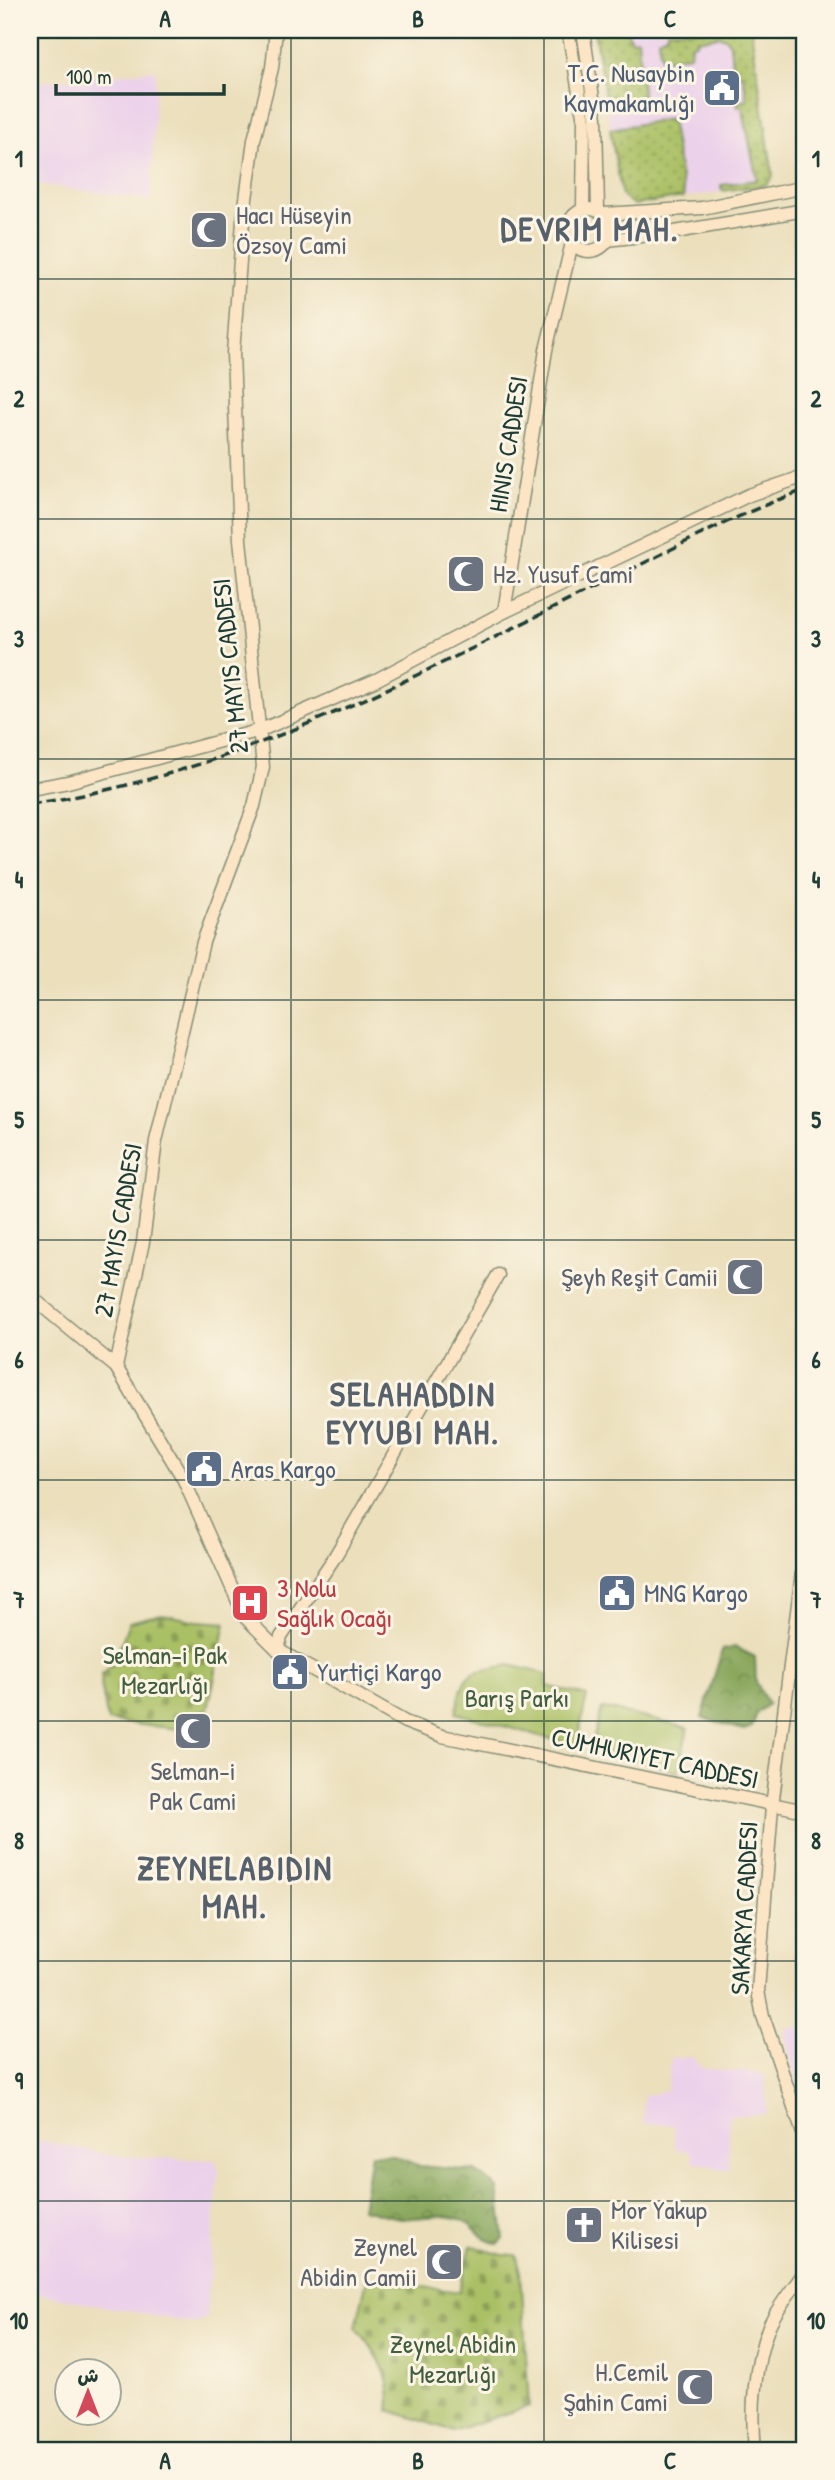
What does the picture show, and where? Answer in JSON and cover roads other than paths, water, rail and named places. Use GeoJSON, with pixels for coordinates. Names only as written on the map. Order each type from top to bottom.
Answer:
{"type":"FeatureCollection","features":[{"type":"Feature","properties":{"kind":"street"},"geometry":{"type":"LineString","coordinates":[[116,1367],[143,1242],[156,1141],[203,942],[254,806],[263,767],[240,540],[233,353],[245,207],[254,140],[272,68],[276,30]]}},
{"type":"Feature","properties":{"kind":"street"},"geometry":{"type":"LineString","coordinates":[[504,612],[545,350],[572,243],[568,223],[583,209],[584,121],[568,30]]}},
{"type":"Feature","properties":{"kind":"street"},"geometry":{"type":"LineString","coordinates":[[583,30],[596,118],[601,212],[610,227],[607,240]]}},
{"type":"Feature","properties":{"kind":"street"},"geometry":{"type":"LineString","coordinates":[[583,209],[601,212],[702,208],[805,187]]}},
{"type":"Feature","properties":{"kind":"street"},"geometry":{"type":"LineString","coordinates":[[562,283],[591,251],[607,240],[688,230],[805,210]]}},
{"type":"Feature","properties":{"kind":"street"},"geometry":{"type":"LineString","coordinates":[[572,243],[591,251]]}},
{"type":"Feature","properties":{"kind":"street"},"geometry":{"type":"LineString","coordinates":[[30,789],[68,782],[261,730],[376,680],[504,612],[749,495],[805,476]]}},
{"type":"Feature","properties":{"kind":"street"},"geometry":{"type":"LineString","coordinates":[[278,1650],[281,1637],[334,1558],[498,1275]]}},
{"type":"Feature","properties":{"kind":"street","name":"CUMHURIYET CADDESI"},"geometry":{"type":"LineString","coordinates":[[30,1296],[116,1367],[183,1478],[245,1617],[278,1650],[405,1722],[442,1736],[805,1811]]}},
{"type":"Feature","properties":{"kind":"street","name":"SAKARYA CADDESI"},"geometry":{"type":"LineString","coordinates":[[805,1549],[772,1806],[758,1990],[763,2016],[805,2138]]}},
{"type":"Feature","properties":{"kind":"street"},"geometry":{"type":"LineString","coordinates":[[755,2450],[755,2394],[761,2354],[770,2324],[805,2271]]}},
{"type":"Feature","properties":{"kind":"railway"},"geometry":{"type":"LineString","coordinates":[[30,804],[107,790],[183,769],[257,744],[329,715],[401,683],[731,520],[805,490]]}},
{"type":"Feature","properties":{"kind":"place","name":"T.C. Nusaybin Kaymakamlığı"},"geometry":{"type":"Point","coordinates":[722,88]}},
{"type":"Feature","properties":{"kind":"place","name":"Hacı Hüseyin Özsoy Cami"},"geometry":{"type":"Point","coordinates":[209,230]}},
{"type":"Feature","properties":{"kind":"place","name":"Hz. Yusuf Cami"},"geometry":{"type":"Point","coordinates":[466,574]}},
{"type":"Feature","properties":{"kind":"place","name":"Şeyh Reşit Camii"},"geometry":{"type":"Point","coordinates":[745,1277]}},
{"type":"Feature","properties":{"kind":"place","name":"Aras Kargo"},"geometry":{"type":"Point","coordinates":[204,1469]}},
{"type":"Feature","properties":{"kind":"place","name":"MNG Kargo"},"geometry":{"type":"Point","coordinates":[617,1593]}},
{"type":"Feature","properties":{"kind":"place","name":"3 Nolu Sağlık Ocağı"},"geometry":{"type":"Point","coordinates":[250,1603]}},
{"type":"Feature","properties":{"kind":"place","name":"Yurtiçi Kargo"},"geometry":{"type":"Point","coordinates":[290,1672]}},
{"type":"Feature","properties":{"kind":"place","name":"Selman-i Pak Cami"},"geometry":{"type":"Point","coordinates":[193,1731]}},
{"type":"Feature","properties":{"kind":"place","name":"Mor Yakup Kilisesi"},"geometry":{"type":"Point","coordinates":[584,2225]}},
{"type":"Feature","properties":{"kind":"place","name":"Zeynel Abidin Camii"},"geometry":{"type":"Point","coordinates":[444,2262]}},
{"type":"Feature","properties":{"kind":"place","name":"H.Cemil Şahin Cami"},"geometry":{"type":"Point","coordinates":[695,2387]}},
{"type":"Feature","properties":{"kind":"district","name":"DEVRIM MAH."},"geometry":{"type":"Point","coordinates":[590,229]}},
{"type":"Feature","properties":{"kind":"district","name":"SELAHADDIN EYYUBI MAH."},"geometry":{"type":"Point","coordinates":[413,1413]}},
{"type":"Feature","properties":{"kind":"district","name":"ZEYNELABIDIN MAH."},"geometry":{"type":"Point","coordinates":[235,1887]}},
{"type":"Feature","properties":{"kind":"park label","name":"Selman-i Pak Mezarlığı"},"geometry":{"type":"Point","coordinates":[165,1670]}},
{"type":"Feature","properties":{"kind":"park label","name":"Barış Parkı"},"geometry":{"type":"Point","coordinates":[517,1698]}},
{"type":"Feature","properties":{"kind":"park label","name":"Zeynel Abidin Mezarlığı"},"geometry":{"type":"Point","coordinates":[453,2359]}}]}
